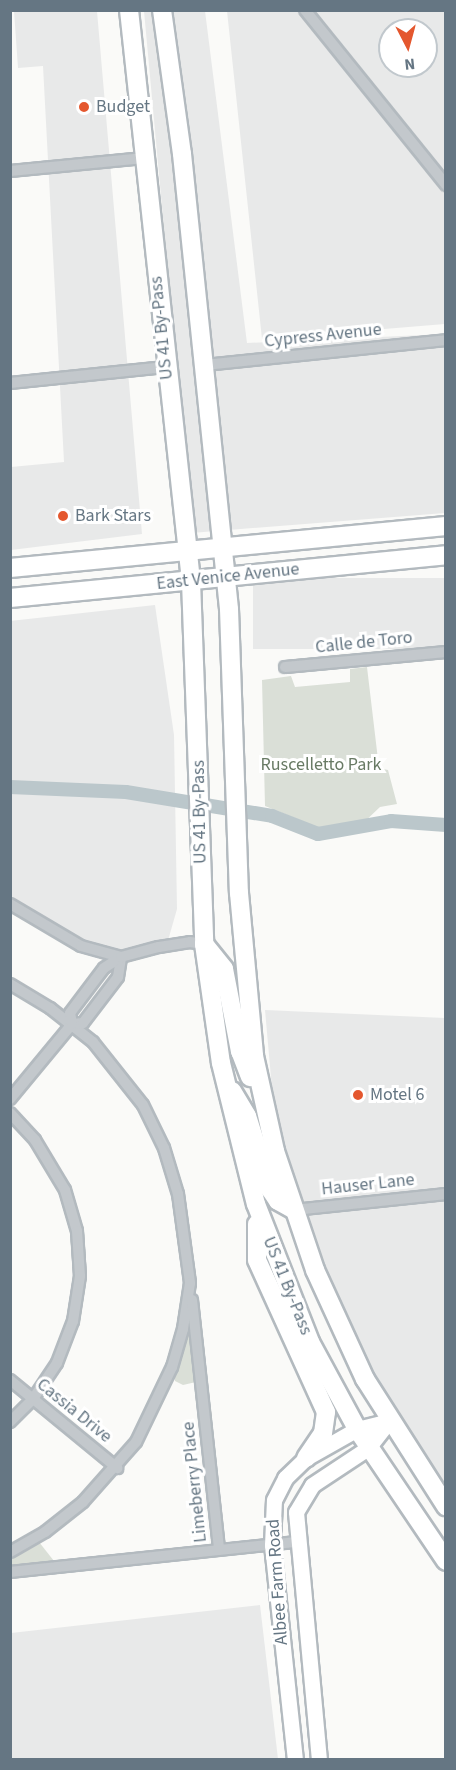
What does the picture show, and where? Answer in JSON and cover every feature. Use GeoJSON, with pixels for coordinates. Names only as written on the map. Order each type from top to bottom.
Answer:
{"type":"FeatureCollection","features":[{"type":"Feature","properties":{"kind":"main road","name":"US 41 By-Pass"},"geometry":{"type":"LineString","coordinates":[[129,10],[165,367],[188,551],[200,793],[204,944],[225,1082],[256,1204],[305,1333],[357,1429],[446,1562]]}},
{"type":"Feature","properties":{"kind":"main road","name":"US 41 By-Pass"},"geometry":{"type":"LineString","coordinates":[[162,10],[205,365],[226,576],[247,1004],[261,1094],[294,1210],[341,1329],[389,1421],[446,1506]]}},
{"type":"Feature","properties":{"kind":"main road","name":"East Venice Avenue"},"geometry":{"type":"LineString","coordinates":[[10,568],[446,526]]}},
{"type":"Feature","properties":{"kind":"main road","name":"East Venice Avenue"},"geometry":{"type":"LineString","coordinates":[[10,598],[446,555]]}},
{"type":"Feature","properties":{"kind":"main road"},"geometry":{"type":"LineString","coordinates":[[204,944],[224,969],[244,1066],[261,1094]]}},
{"type":"Feature","properties":{"kind":"main road"},"geometry":{"type":"LineString","coordinates":[[225,1082],[247,1116],[270,1189],[278,1202],[294,1210]]}},
{"type":"Feature","properties":{"kind":"main road"},"geometry":{"type":"LineString","coordinates":[[256,1204],[257,1260],[326,1412],[323,1433],[306,1458]]}},
{"type":"Feature","properties":{"kind":"main road","name":"Albee Farm Road"},"geometry":{"type":"LineString","coordinates":[[295,1760],[272,1545],[271,1515],[277,1492],[306,1458],[357,1429],[389,1421]]}},
{"type":"Feature","properties":{"kind":"main road","name":"Albee Farm Road"},"geometry":{"type":"LineString","coordinates":[[319,1760],[296,1542],[296,1512],[308,1490],[369,1448],[389,1421]]}},
{"type":"Feature","properties":{"kind":"main road"},"geometry":{"type":"LineString","coordinates":[[287,1691],[312,1688]]}},
{"type":"Feature","properties":{"kind":"street"},"geometry":{"type":"LineString","coordinates":[[305,10],[446,185]]}},
{"type":"Feature","properties":{"kind":"street"},"geometry":{"type":"LineString","coordinates":[[10,171],[144,158]]}},
{"type":"Feature","properties":{"kind":"street","name":"Cypress Avenue"},"geometry":{"type":"LineString","coordinates":[[205,365],[446,340]]}},
{"type":"Feature","properties":{"kind":"street"},"geometry":{"type":"LineString","coordinates":[[10,383],[165,367]]}},
{"type":"Feature","properties":{"kind":"street","name":"Calle de Toro"},"geometry":{"type":"LineString","coordinates":[[285,667],[446,652]]}},
{"type":"Feature","properties":{"kind":"street"},"geometry":{"type":"LineString","coordinates":[[10,904],[81,946],[121,957]]}},
{"type":"Feature","properties":{"kind":"street"},"geometry":{"type":"LineString","coordinates":[[72,1024],[70,1012],[104,968],[121,957],[175,944],[204,944]]}},
{"type":"Feature","properties":{"kind":"street"},"geometry":{"type":"LineString","coordinates":[[10,1099],[72,1024],[83,1023],[118,977],[121,957]]}},
{"type":"Feature","properties":{"kind":"street"},"geometry":{"type":"LineString","coordinates":[[10,984],[72,1024],[120,1072],[154,1126],[178,1194],[189,1272],[187,1307],[172,1367],[141,1434],[117,1468],[74,1510],[10,1552]]}},
{"type":"Feature","properties":{"kind":"street"},"geometry":{"type":"LineString","coordinates":[[10,1113],[35,1140],[58,1176],[74,1216],[79,1245],[80,1276],[73,1321],[57,1363],[33,1399],[10,1422]]}},
{"type":"Feature","properties":{"kind":"street","name":"Hauser Lane"},"geometry":{"type":"LineString","coordinates":[[294,1210],[446,1194]]}},
{"type":"Feature","properties":{"kind":"street","name":"Limeberry Place"},"geometry":{"type":"LineString","coordinates":[[10,1572],[219,1551],[189,1272]]}},
{"type":"Feature","properties":{"kind":"street","name":"Cassia Drive"},"geometry":{"type":"LineString","coordinates":[[10,1380],[117,1468]]}},
{"type":"Feature","properties":{"kind":"street"},"geometry":{"type":"LineString","coordinates":[[219,1551],[296,1542]]}},
{"type":"Feature","properties":{"kind":"shaded area"},"geometry":{"type":"Polygon","coordinates":[[[14,11],[97,11],[142,534],[11,550],[11,467],[64,462],[43,66],[18,68],[14,11]]]}},
{"type":"Feature","properties":{"kind":"shaded area"},"geometry":{"type":"Polygon","coordinates":[[[144,11],[156,11],[176,154],[215,531],[192,533],[144,11]]]}},
{"type":"Feature","properties":{"kind":"shaded area"},"geometry":{"type":"Polygon","coordinates":[[[169,11],[205,11],[247,343],[445,334],[445,513],[228,530],[169,11]]]}},
{"type":"Feature","properties":{"kind":"shaded area"},"geometry":{"type":"Polygon","coordinates":[[[227,11],[445,11],[445,324],[262,339],[227,11]]]}},
{"type":"Feature","properties":{"kind":"shaded area"},"geometry":{"type":"Polygon","coordinates":[[[253,578],[445,578],[445,649],[253,649],[253,578]]]}},
{"type":"Feature","properties":{"kind":"shaded area"},"geometry":{"type":"Polygon","coordinates":[[[155,605],[174,735],[177,909],[167,944],[99,952],[11,906],[10,621],[155,605]]]}},
{"type":"Feature","properties":{"kind":"shaded area"},"geometry":{"type":"Polygon","coordinates":[[[265,1010],[445,1018],[445,1490],[371,1376],[321,1267],[292,1181],[272,1089],[265,1010]]]}},
{"type":"Feature","properties":{"kind":"shaded area"},"geometry":{"type":"Polygon","coordinates":[[[260,1605],[278,1759],[11,1759],[11,1633],[260,1605]]]}},
{"type":"Feature","properties":{"kind":"green space","name":"Ruscelletto Park"},"geometry":{"type":"Polygon","coordinates":[[[367,667],[379,768],[388,770],[397,804],[380,807],[360,826],[337,835],[265,806],[262,680],[291,676],[295,687],[350,682],[350,669],[367,667]]]}},
{"type":"Feature","properties":{"kind":"green space"},"geometry":{"type":"Polygon","coordinates":[[[190,1330],[196,1382],[183,1385],[175,1381],[174,1376],[190,1330]]]}},
{"type":"Feature","properties":{"kind":"green space"},"geometry":{"type":"Polygon","coordinates":[[[39,1542],[54,1561],[11,1566],[11,1557],[39,1542]]]}},
{"type":"Feature","properties":{"kind":"waterway"},"geometry":{"type":"LineString","coordinates":[[10,787],[126,792],[272,816],[318,834],[391,821],[446,825]]}},
{"type":"Feature","properties":{"kind":"place","name":"Budget"},"geometry":{"type":"Point","coordinates":[84,107]}},
{"type":"Feature","properties":{"kind":"place","name":"Bark Stars"},"geometry":{"type":"Point","coordinates":[63,516]}},
{"type":"Feature","properties":{"kind":"place","name":"Motel 6"},"geometry":{"type":"Point","coordinates":[358,1095]}}]}
